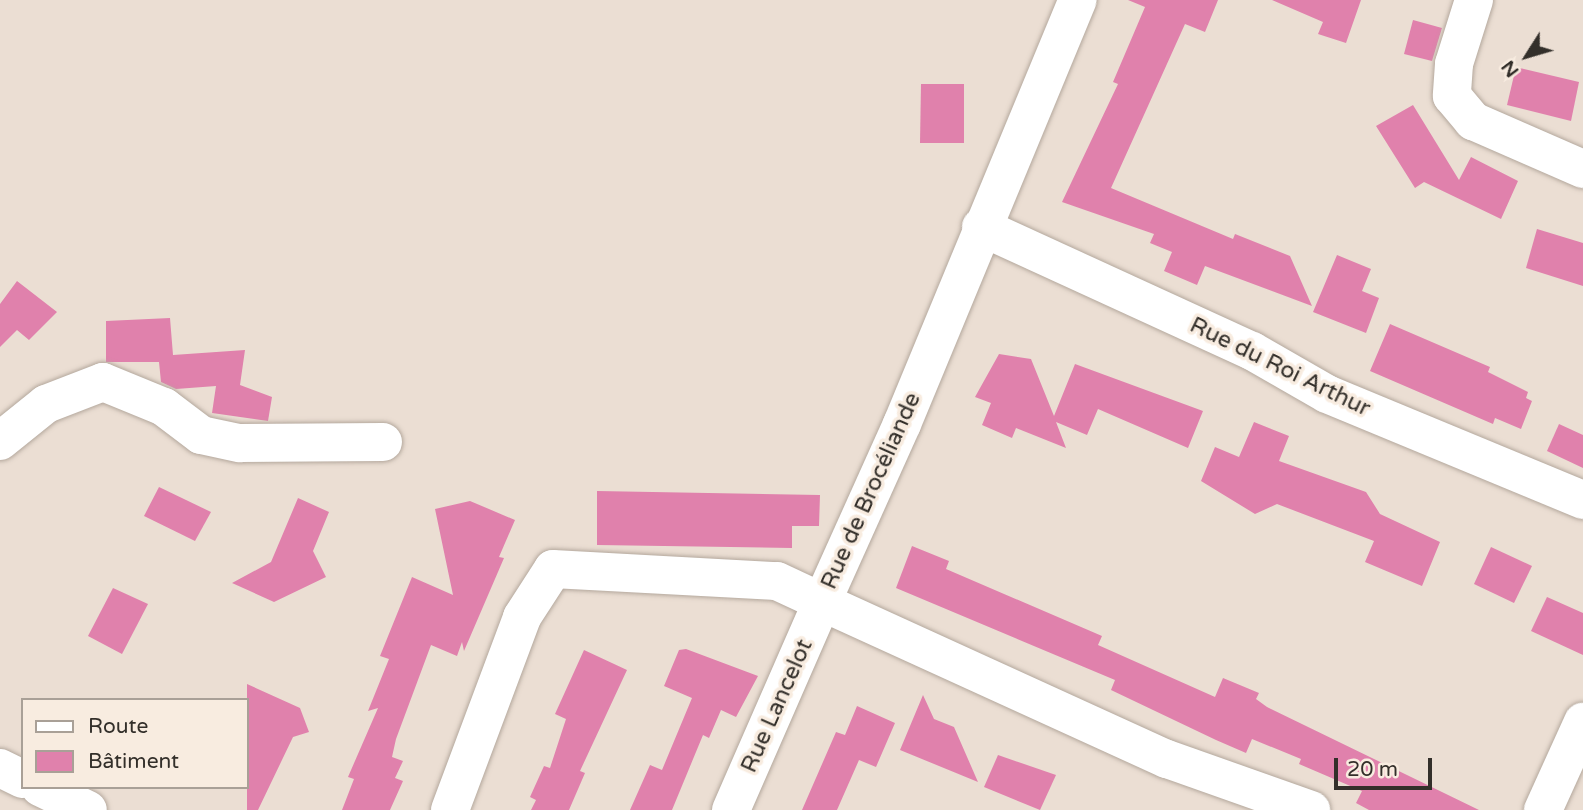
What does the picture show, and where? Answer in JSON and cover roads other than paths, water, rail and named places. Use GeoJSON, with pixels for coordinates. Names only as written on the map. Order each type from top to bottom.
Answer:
{"type":"FeatureCollection","features":[{"type":"Feature","properties":{"kind":"street","name":"Rue de Brocéliande"},"geometry":{"type":"LineString","coordinates":[[450,810],[522,617],[553,569],[777,581],[822,602],[902,424],[981,227],[1078,0]]}},
{"type":"Feature","properties":{"kind":"street"},"geometry":{"type":"LineString","coordinates":[[1474,0],[1454,64],[1452,96],[1472,121],[1583,169]]}},
{"type":"Feature","properties":{"kind":"street","name":"Rue du Roi Arthur"},"geometry":{"type":"LineString","coordinates":[[981,227],[1252,352],[1327,394],[1583,500]]}},
{"type":"Feature","properties":{"kind":"street"},"geometry":{"type":"LineString","coordinates":[[0,442],[46,404],[103,382],[164,407],[201,435],[240,443],[383,442]]}},
{"type":"Feature","properties":{"kind":"street"},"geometry":{"type":"LineString","coordinates":[[822,602],[1167,758],[1311,810]]}},
{"type":"Feature","properties":{"kind":"street","name":"Rue Lancelot"},"geometry":{"type":"LineString","coordinates":[[732,810],[822,602]]}},
{"type":"Feature","properties":{"kind":"street"},"geometry":{"type":"LineString","coordinates":[[1543,810],[1583,722]]}},
{"type":"Feature","properties":{"kind":"street"},"geometry":{"type":"LineString","coordinates":[[0,768],[21,778]]}},
{"type":"Feature","properties":{"kind":"street"},"geometry":{"type":"LineString","coordinates":[[44,789],[88,810]]}}]}
